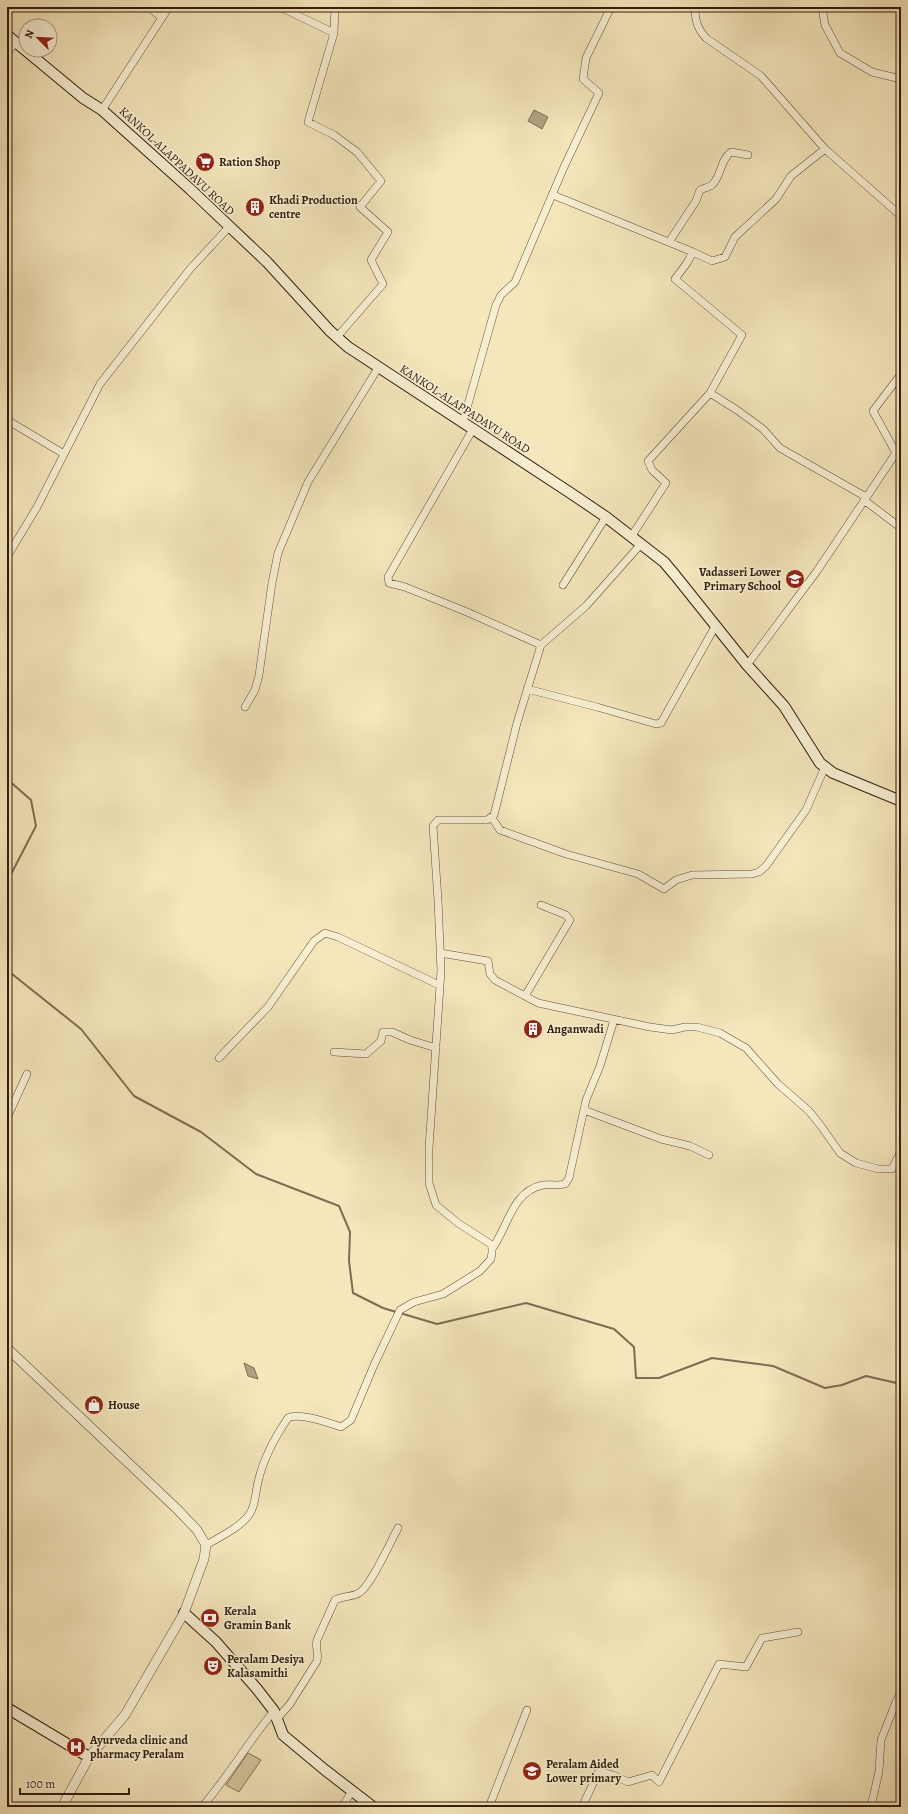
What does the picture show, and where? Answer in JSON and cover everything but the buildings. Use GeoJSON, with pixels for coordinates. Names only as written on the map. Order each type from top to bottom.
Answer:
{"type":"FeatureCollection","features":[{"type":"Feature","properties":{"kind":"main road","name":"KANKOL-ALAPPADAVU ROAD"},"geometry":{"type":"LineString","coordinates":[[7,35],[83,98],[102,110],[190,189],[267,262],[348,347],[378,368],[464,422],[606,518],[664,562],[747,665],[784,706],[820,764],[833,773],[901,801]]}},
{"type":"Feature","properties":{"kind":"main road"},"geometry":{"type":"LineString","coordinates":[[184,1613],[216,1642],[240,1672],[257,1689],[275,1715],[283,1735],[373,1807]]}},
{"type":"Feature","properties":{"kind":"main road"},"geometry":{"type":"LineString","coordinates":[[7,1708],[89,1757]]}},
{"type":"Feature","properties":{"kind":"street"},"geometry":{"type":"LineString","coordinates":[[149,7],[162,18]]}},
{"type":"Feature","properties":{"kind":"street"},"geometry":{"type":"LineString","coordinates":[[102,110],[169,7]]}},
{"type":"Feature","properties":{"kind":"street"},"geometry":{"type":"LineString","coordinates":[[280,7],[334,33]]}},
{"type":"Feature","properties":{"kind":"street"},"geometry":{"type":"LineString","coordinates":[[335,7],[334,33],[308,122],[334,134],[357,152],[381,180],[360,207],[388,232],[372,260],[383,284],[337,337]]}},
{"type":"Feature","properties":{"kind":"street"},"geometry":{"type":"LineString","coordinates":[[464,422],[496,305],[501,295],[516,282],[599,93],[583,79],[586,58],[611,7]]}},
{"type":"Feature","properties":{"kind":"street"},"geometry":{"type":"LineString","coordinates":[[695,7],[695,18],[698,30],[706,38],[761,76],[825,149],[856,174],[901,216]]}},
{"type":"Feature","properties":{"kind":"street"},"geometry":{"type":"LineString","coordinates":[[822,7],[825,25],[840,53],[872,72],[901,79]]}},
{"type":"Feature","properties":{"kind":"street"},"geometry":{"type":"LineString","coordinates":[[7,54],[15,43]]}},
{"type":"Feature","properties":{"kind":"street"},"geometry":{"type":"LineString","coordinates":[[553,195],[712,261],[724,257],[735,238],[776,199],[791,176],[825,149]]}},
{"type":"Feature","properties":{"kind":"street"},"geometry":{"type":"LineString","coordinates":[[669,242],[696,201],[700,190],[712,185],[725,157],[731,152],[748,154]]}},
{"type":"Feature","properties":{"kind":"street"},"geometry":{"type":"LineString","coordinates":[[7,557],[37,506],[100,384],[190,269],[229,227]]}},
{"type":"Feature","properties":{"kind":"street"},"geometry":{"type":"LineString","coordinates":[[631,537],[666,483],[652,470],[648,461],[710,393],[742,335],[675,279],[693,252]]}},
{"type":"Feature","properties":{"kind":"street"},"geometry":{"type":"LineString","coordinates":[[245,707],[255,690],[259,675],[272,583],[278,553],[308,482],[340,427],[378,368]]}},
{"type":"Feature","properties":{"kind":"street"},"geometry":{"type":"LineString","coordinates":[[747,665],[818,571],[865,498],[899,451],[873,412],[901,374]]}},
{"type":"Feature","properties":{"kind":"street"},"geometry":{"type":"LineString","coordinates":[[710,393],[763,429],[780,448],[865,498],[901,528]]}},
{"type":"Feature","properties":{"kind":"street"},"geometry":{"type":"LineString","coordinates":[[7,420],[64,454]]}},
{"type":"Feature","properties":{"kind":"street"},"geometry":{"type":"LineString","coordinates":[[473,429],[388,577],[389,583],[405,587],[467,612],[541,645]]}},
{"type":"Feature","properties":{"kind":"street"},"geometry":{"type":"LineString","coordinates":[[563,585],[606,518]]}},
{"type":"Feature","properties":{"kind":"street"},"geometry":{"type":"LineString","coordinates":[[206,1545],[231,1530],[248,1516],[253,1508],[257,1483],[263,1465],[288,1418],[292,1416],[300,1416],[341,1427],[351,1420],[398,1313],[414,1302],[443,1294],[480,1271],[491,1259],[492,1245],[458,1224],[436,1205],[429,1182],[429,1148],[436,1048],[440,954],[433,826],[438,820],[487,820],[492,818],[495,813],[517,723],[541,645],[586,606],[641,544]]}},
{"type":"Feature","properties":{"kind":"street"},"geometry":{"type":"LineString","coordinates":[[527,689],[656,724],[661,723],[716,625]]}},
{"type":"Feature","properties":{"kind":"street"},"geometry":{"type":"LineString","coordinates":[[492,818],[500,830],[566,854],[638,874],[664,889],[676,880],[692,875],[744,874],[759,872],[766,866],[806,810],[825,767]]}},
{"type":"Feature","properties":{"kind":"street"},"geometry":{"type":"LineString","coordinates":[[525,996],[570,920],[566,915],[541,905]]}},
{"type":"Feature","properties":{"kind":"street"},"geometry":{"type":"LineString","coordinates":[[219,1058],[268,1007],[314,941],[325,933],[338,937],[439,985]]}},
{"type":"Feature","properties":{"kind":"street"},"geometry":{"type":"LineString","coordinates":[[440,954],[488,961],[490,974],[494,980],[538,1003],[650,1027],[672,1030],[685,1027],[697,1027],[720,1033],[746,1048],[778,1084],[809,1111],[822,1126],[840,1153],[856,1163],[888,1170],[892,1169],[901,1152]]}},
{"type":"Feature","properties":{"kind":"street"},"geometry":{"type":"LineString","coordinates":[[492,1249],[499,1240],[517,1202],[522,1195],[532,1189],[544,1185],[565,1184],[569,1178],[584,1110],[614,1020]]}},
{"type":"Feature","properties":{"kind":"street"},"geometry":{"type":"LineString","coordinates":[[334,1052],[366,1054],[381,1041],[383,1032],[392,1032],[410,1040],[436,1048]]}},
{"type":"Feature","properties":{"kind":"street"},"geometry":{"type":"LineString","coordinates":[[7,1118],[27,1074]]}},
{"type":"Feature","properties":{"kind":"street"},"geometry":{"type":"LineString","coordinates":[[584,1110],[661,1139],[690,1146],[710,1155]]}},
{"type":"Feature","properties":{"kind":"street"},"geometry":{"type":"LineString","coordinates":[[7,1348],[177,1509],[197,1530],[206,1545],[202,1565],[184,1613],[125,1715],[89,1757],[62,1807]]}},
{"type":"Feature","properties":{"kind":"street"},"geometry":{"type":"LineString","coordinates":[[202,1807],[234,1768],[259,1729],[290,1704],[304,1684],[317,1661],[319,1656],[316,1646],[317,1640],[335,1600],[342,1597],[352,1596],[360,1592],[365,1586],[398,1528]]}},
{"type":"Feature","properties":{"kind":"street"},"geometry":{"type":"LineString","coordinates":[[582,1807],[599,1771],[613,1775],[628,1782],[652,1775],[659,1782],[719,1664],[746,1667],[762,1638],[798,1632]]}},
{"type":"Feature","properties":{"kind":"street"},"geometry":{"type":"LineString","coordinates":[[871,1807],[879,1771],[881,1740],[901,1693]]}},
{"type":"Feature","properties":{"kind":"street"},"geometry":{"type":"LineString","coordinates":[[489,1807],[526,1710]]}},
{"type":"Feature","properties":{"kind":"street"},"geometry":{"type":"LineString","coordinates":[[342,1807],[352,1791]]}},
{"type":"Feature","properties":{"kind":"shaded area"},"geometry":{"type":"Polygon","coordinates":[[[534,110],[548,117],[542,129],[528,121],[534,110]]]}},
{"type":"Feature","properties":{"kind":"shaded area"},"geometry":{"type":"Polygon","coordinates":[[[244,1363],[254,1368],[258,1379],[248,1376],[244,1363]]]}},
{"type":"Feature","properties":{"kind":"shaded area"},"geometry":{"type":"Polygon","coordinates":[[[248,1753],[261,1760],[239,1792],[226,1785],[248,1753]]]}},
{"type":"Feature","properties":{"kind":"waterway"},"geometry":{"type":"LineString","coordinates":[[7,779],[31,800],[36,826],[7,882]]}},
{"type":"Feature","properties":{"kind":"waterway"},"geometry":{"type":"LineString","coordinates":[[7,970],[81,1029],[134,1096],[201,1132],[256,1174],[339,1206],[350,1232],[349,1261],[353,1293],[383,1308],[396,1312]]}},
{"type":"Feature","properties":{"kind":"waterway"},"geometry":{"type":"LineString","coordinates":[[400,1313],[437,1324],[526,1303],[614,1329],[634,1347],[636,1378],[659,1378],[712,1358],[773,1366],[825,1388],[842,1385],[866,1376],[901,1384]]}},
{"type":"Feature","properties":{"kind":"place","name":"Ration Shop"},"geometry":{"type":"Point","coordinates":[205,162]}},
{"type":"Feature","properties":{"kind":"place","name":"Khadi Production centre"},"geometry":{"type":"Point","coordinates":[255,207]}},
{"type":"Feature","properties":{"kind":"place","name":"Vadasseri Lower Primary School"},"geometry":{"type":"Point","coordinates":[795,579]}},
{"type":"Feature","properties":{"kind":"place","name":"Anganwadi"},"geometry":{"type":"Point","coordinates":[533,1029]}},
{"type":"Feature","properties":{"kind":"place","name":"House"},"geometry":{"type":"Point","coordinates":[94,1405]}},
{"type":"Feature","properties":{"kind":"place","name":"Kerala Gramin Bank"},"geometry":{"type":"Point","coordinates":[210,1618]}},
{"type":"Feature","properties":{"kind":"place","name":"Peralam Desiya Kalasamithi"},"geometry":{"type":"Point","coordinates":[213,1666]}},
{"type":"Feature","properties":{"kind":"place","name":"Ayurveda clinic and pharmacy Peralam"},"geometry":{"type":"Point","coordinates":[76,1747]}},
{"type":"Feature","properties":{"kind":"place","name":"Peralam Aided Lower primary"},"geometry":{"type":"Point","coordinates":[532,1771]}}]}
